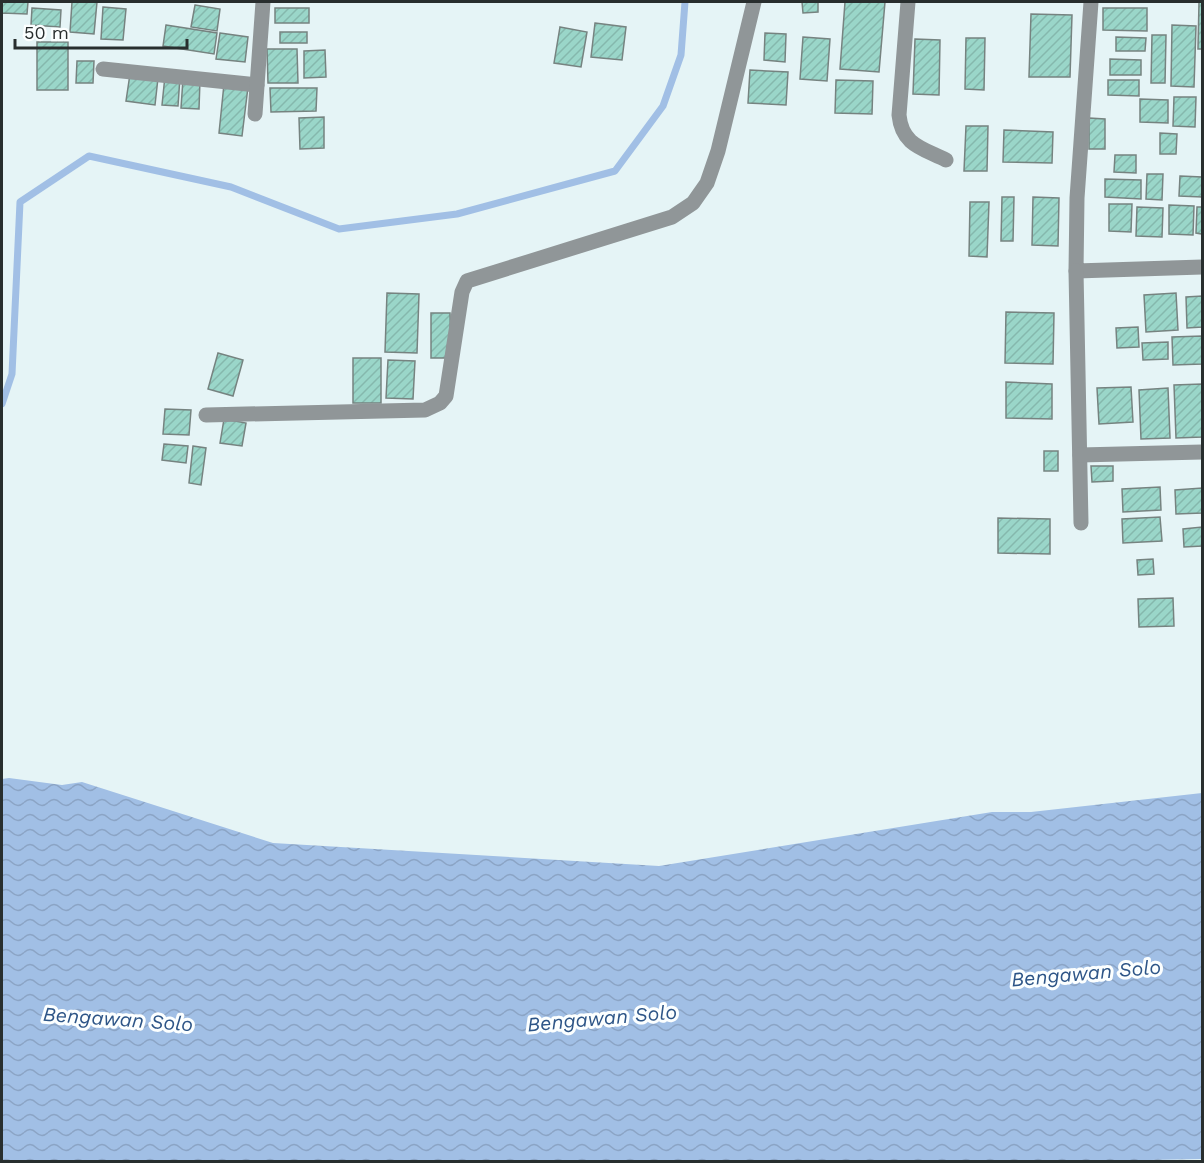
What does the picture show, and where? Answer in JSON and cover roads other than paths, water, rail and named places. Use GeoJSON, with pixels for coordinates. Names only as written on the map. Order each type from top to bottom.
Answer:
{"type":"FeatureCollection","features":[{"type":"Feature","properties":{"kind":"street"},"geometry":{"type":"LineString","coordinates":[[255,114],[263,2]]}},
{"type":"Feature","properties":{"kind":"street"},"geometry":{"type":"LineString","coordinates":[[206,415],[425,410],[440,403],[447,396],[462,292],[467,281],[672,217],[693,203],[706,183],[718,151],[754,2]]}},
{"type":"Feature","properties":{"kind":"street"},"geometry":{"type":"LineString","coordinates":[[908,2],[899,115],[900,130],[910,142],[946,160]]}},
{"type":"Feature","properties":{"kind":"street"},"geometry":{"type":"LineString","coordinates":[[1081,524],[1076,271],[1077,198],[1091,2]]}},
{"type":"Feature","properties":{"kind":"street"},"geometry":{"type":"LineString","coordinates":[[103,69],[257,85]]}},
{"type":"Feature","properties":{"kind":"street"},"geometry":{"type":"LineString","coordinates":[[1076,271],[1203,267]]}},
{"type":"Feature","properties":{"kind":"street"},"geometry":{"type":"LineString","coordinates":[[1080,454],[1203,452]]}},
{"type":"Feature","properties":{"kind":"water","name":"Bengawan Solo"},"geometry":{"type":"Polygon","coordinates":[[[2,779],[62,785],[82,782],[273,843],[659,866],[992,812],[1031,812],[1202,793],[1202,1159],[1046,1162],[2,1161],[2,779]]]}},
{"type":"Feature","properties":{"kind":"waterway"},"geometry":{"type":"LineString","coordinates":[[2,404],[12,374],[20,202],[89,156],[231,187],[339,229],[457,214],[615,171],[663,106],[681,55],[685,2]]}}]}
